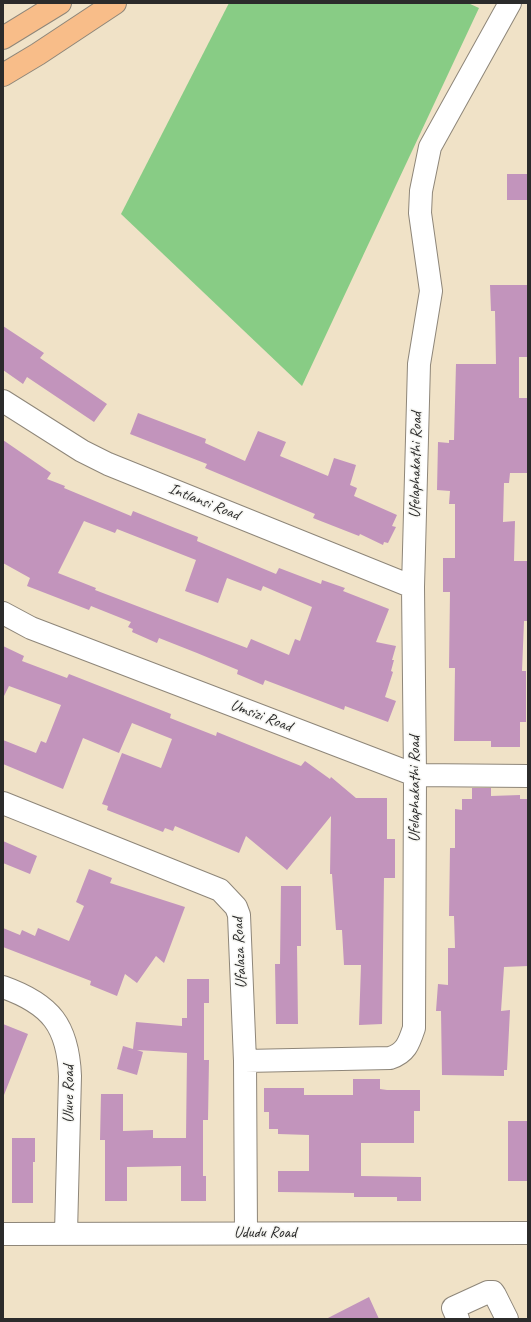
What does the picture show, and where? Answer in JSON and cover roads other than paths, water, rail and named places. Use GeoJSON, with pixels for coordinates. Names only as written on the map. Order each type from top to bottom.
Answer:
{"type":"FeatureCollection","features":[{"type":"Feature","properties":{"kind":"main road"},"geometry":{"type":"LineString","coordinates":[[3,38],[60,3]]}},
{"type":"Feature","properties":{"kind":"main road"},"geometry":{"type":"LineString","coordinates":[[3,75],[115,3]]}},
{"type":"Feature","properties":{"kind":"street","name":"Ufelaphakathi Road"},"geometry":{"type":"LineString","coordinates":[[245,1061],[390,1058],[399,1055],[406,1048],[414,1028],[416,775],[413,587],[419,364],[431,290],[420,213],[421,191],[430,147],[510,3]]}},
{"type":"Feature","properties":{"kind":"street","name":"Intlansi Road"},"geometry":{"type":"LineString","coordinates":[[3,401],[82,451],[108,464],[413,587]]}},
{"type":"Feature","properties":{"kind":"street","name":"Umsizi Road"},"geometry":{"type":"LineString","coordinates":[[3,613],[31,628],[416,775],[528,776]]}},
{"type":"Feature","properties":{"kind":"street","name":"Ufalaza Road"},"geometry":{"type":"LineString","coordinates":[[3,803],[220,890],[232,901],[239,916],[245,1061],[246,1233]]}},
{"type":"Feature","properties":{"kind":"street","name":"Uluve Road"},"geometry":{"type":"LineString","coordinates":[[3,987],[30,998],[56,1020],[64,1037],[69,1055],[70,1076],[66,1233]]}},
{"type":"Feature","properties":{"kind":"street","name":"Ududu Road"},"geometry":{"type":"LineString","coordinates":[[3,1234],[528,1233]]}},
{"type":"Feature","properties":{"kind":"street"},"geometry":{"type":"LineString","coordinates":[[458,1319],[453,1308],[488,1292],[493,1292],[496,1295],[507,1319]]}}]}
